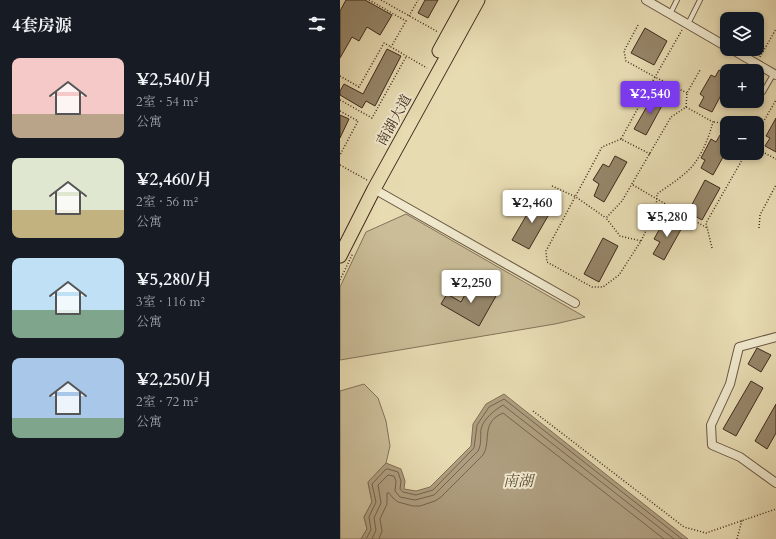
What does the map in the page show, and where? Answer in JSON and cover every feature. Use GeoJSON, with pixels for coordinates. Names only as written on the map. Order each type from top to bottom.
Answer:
{"type":"FeatureCollection","features":[{"type":"Feature","properties":{"kind":"main road","name":"南湖大道"},"geometry":{"type":"LineString","coordinates":[[340,256],[371,185],[467,0]]}},
{"type":"Feature","properties":{"kind":"main road","name":"南湖大道"},"geometry":{"type":"LineString","coordinates":[[340,239],[478,0]]}},
{"type":"Feature","properties":{"kind":"street"},"geometry":{"type":"LineString","coordinates":[[646,0],[720,42]]}},
{"type":"Feature","properties":{"kind":"street"},"geometry":{"type":"LineString","coordinates":[[743,56],[757,64]]}},
{"type":"Feature","properties":{"kind":"street"},"geometry":{"type":"LineString","coordinates":[[764,68],[775,74]]}},
{"type":"Feature","properties":{"kind":"street"},"geometry":{"type":"LineString","coordinates":[[371,185],[575,303]]}},
{"type":"Feature","properties":{"kind":"street"},"geometry":{"type":"LineString","coordinates":[[776,337],[739,347],[730,384],[711,425],[712,445],[740,457],[764,476],[776,482]]}},
{"type":"Feature","properties":{"kind":"lane"},"geometry":{"type":"LineString","coordinates":[[670,14],[677,0]]}},
{"type":"Feature","properties":{"kind":"lane"},"geometry":{"type":"LineString","coordinates":[[687,23],[700,0]]}},
{"type":"Feature","properties":{"kind":"lane"},"geometry":{"type":"LineString","coordinates":[[764,90],[775,74]]}},
{"type":"Feature","properties":{"kind":"path"},"geometry":{"type":"LineString","coordinates":[[369,0],[406,20],[391,48]]}},
{"type":"Feature","properties":{"kind":"path"},"geometry":{"type":"LineString","coordinates":[[381,0],[438,33]]}},
{"type":"Feature","properties":{"kind":"path"},"geometry":{"type":"LineString","coordinates":[[409,16],[418,0]]}},
{"type":"Feature","properties":{"kind":"path"},"geometry":{"type":"LineString","coordinates":[[687,23],[655,77],[621,140],[602,147],[546,251],[547,262],[592,287],[603,287],[620,275],[641,241],[656,210],[657,194],[693,166],[710,135],[713,122]]}},
{"type":"Feature","properties":{"kind":"path"},"geometry":{"type":"LineString","coordinates":[[638,25],[624,51],[626,60],[687,94]]}},
{"type":"Feature","properties":{"kind":"path"},"geometry":{"type":"LineString","coordinates":[[757,64],[776,29]]}},
{"type":"Feature","properties":{"kind":"path"},"geometry":{"type":"LineString","coordinates":[[340,76],[359,87],[384,43],[427,68]]}},
{"type":"Feature","properties":{"kind":"path"},"geometry":{"type":"LineString","coordinates":[[340,100],[372,118],[406,57]]}},
{"type":"Feature","properties":{"kind":"path"},"geometry":{"type":"LineString","coordinates":[[686,107],[687,94],[700,70]]}},
{"type":"Feature","properties":{"kind":"path"},"geometry":{"type":"LineString","coordinates":[[764,121],[776,100]]}},
{"type":"Feature","properties":{"kind":"path"},"geometry":{"type":"LineString","coordinates":[[686,107],[713,122],[720,123]]}},
{"type":"Feature","properties":{"kind":"path"},"geometry":{"type":"LineString","coordinates":[[606,218],[622,201],[671,117],[686,107]]}},
{"type":"Feature","properties":{"kind":"path"},"geometry":{"type":"LineString","coordinates":[[340,111],[358,121],[340,155]]}},
{"type":"Feature","properties":{"kind":"path"},"geometry":{"type":"LineString","coordinates":[[621,140],[650,154]]}},
{"type":"Feature","properties":{"kind":"path"},"geometry":{"type":"LineString","coordinates":[[764,152],[776,159]]}},
{"type":"Feature","properties":{"kind":"path"},"geometry":{"type":"LineString","coordinates":[[712,248],[706,223],[742,160]]}},
{"type":"Feature","properties":{"kind":"path"},"geometry":{"type":"LineString","coordinates":[[340,166],[371,185]]}},
{"type":"Feature","properties":{"kind":"path"},"geometry":{"type":"LineString","coordinates":[[632,185],[707,228]]}},
{"type":"Feature","properties":{"kind":"path"},"geometry":{"type":"LineString","coordinates":[[759,228],[760,214],[776,185]]}},
{"type":"Feature","properties":{"kind":"path"},"geometry":{"type":"LineString","coordinates":[[552,186],[576,197],[606,218],[620,236],[641,241]]}},
{"type":"Feature","properties":{"kind":"path"},"geometry":{"type":"LineString","coordinates":[[533,411],[684,527],[706,533],[776,509]]}},
{"type":"Feature","properties":{"kind":"path"},"geometry":{"type":"LineString","coordinates":[[737,539],[742,520]]}},
{"type":"Feature","properties":{"kind":"shaded area"},"geometry":{"type":"Polygon","coordinates":[[[406,214],[585,317],[555,324],[340,360],[340,287],[366,232],[406,214]]]}},
{"type":"Feature","properties":{"kind":"shaded area"},"geometry":{"type":"Polygon","coordinates":[[[364,384],[378,398],[386,421],[390,446],[386,463],[368,483],[372,502],[364,517],[367,529],[361,539],[340,539],[340,391],[364,384]]]}},
{"type":"Feature","properties":{"kind":"water","name":"南湖"},"geometry":{"type":"Polygon","coordinates":[[[504,394],[688,539],[361,539],[367,529],[364,517],[372,502],[368,482],[386,463],[401,469],[405,481],[404,489],[416,491],[430,487],[471,446],[473,424],[486,404],[504,394]]]}},
{"type":"Feature","properties":{"kind":"building"},"geometry":{"type":"Polygon","coordinates":[[[346,0],[365,0],[392,15],[380,35],[367,27],[359,41],[352,37],[340,58],[340,11],[346,0]]]}},
{"type":"Feature","properties":{"kind":"building"},"geometry":{"type":"Polygon","coordinates":[[[425,0],[438,0],[428,18],[418,13],[425,0]]]}},
{"type":"Feature","properties":{"kind":"building"},"geometry":{"type":"Polygon","coordinates":[[[645,28],[667,41],[654,65],[631,53],[645,28]]]}},
{"type":"Feature","properties":{"kind":"building"},"geometry":{"type":"Polygon","coordinates":[[[387,49],[401,56],[375,106],[366,101],[362,108],[340,95],[340,91],[344,84],[363,94],[387,49]]]}},
{"type":"Feature","properties":{"kind":"building"},"geometry":{"type":"Polygon","coordinates":[[[720,70],[720,97],[712,112],[699,106],[704,97],[700,94],[711,75],[715,77],[720,70]]]}},
{"type":"Feature","properties":{"kind":"building"},"geometry":{"type":"Polygon","coordinates":[[[654,94],[665,100],[646,135],[634,129],[654,94]]]}},
{"type":"Feature","properties":{"kind":"building"},"geometry":{"type":"Polygon","coordinates":[[[340,115],[349,119],[340,138],[340,115]]]}},
{"type":"Feature","properties":{"kind":"building"},"geometry":{"type":"Polygon","coordinates":[[[776,118],[776,152],[765,146],[770,138],[766,136],[776,118]]]}},
{"type":"Feature","properties":{"kind":"building"},"geometry":{"type":"Polygon","coordinates":[[[720,135],[720,160],[721,160],[713,175],[701,168],[705,160],[701,158],[711,139],[716,142],[720,135]]]}},
{"type":"Feature","properties":{"kind":"building"},"geometry":{"type":"Polygon","coordinates":[[[615,156],[627,162],[604,202],[594,196],[599,184],[593,180],[603,164],[609,167],[615,156]]]}},
{"type":"Feature","properties":{"kind":"building"},"geometry":{"type":"Polygon","coordinates":[[[705,180],[720,188],[702,220],[688,212],[705,180]]]}},
{"type":"Feature","properties":{"kind":"building"},"geometry":{"type":"Polygon","coordinates":[[[536,199],[552,209],[529,249],[512,240],[536,199]]]}},
{"type":"Feature","properties":{"kind":"building"},"geometry":{"type":"Polygon","coordinates":[[[674,218],[684,224],[664,260],[653,254],[660,242],[654,239],[663,223],[669,226],[674,218]]]}},
{"type":"Feature","properties":{"kind":"building"},"geometry":{"type":"Polygon","coordinates":[[[603,238],[618,246],[599,282],[584,274],[603,238]]]}},
{"type":"Feature","properties":{"kind":"building"},"geometry":{"type":"Polygon","coordinates":[[[472,282],[496,296],[479,326],[441,304],[447,294],[461,302],[472,282]]]}},
{"type":"Feature","properties":{"kind":"building"},"geometry":{"type":"Polygon","coordinates":[[[757,348],[771,355],[761,372],[748,364],[757,348]]]}},
{"type":"Feature","properties":{"kind":"building"},"geometry":{"type":"Polygon","coordinates":[[[751,381],[763,388],[736,436],[723,429],[751,381]]]}},
{"type":"Feature","properties":{"kind":"building"},"geometry":{"type":"Polygon","coordinates":[[[776,404],[776,433],[767,449],[755,441],[776,404]]]}}]}
